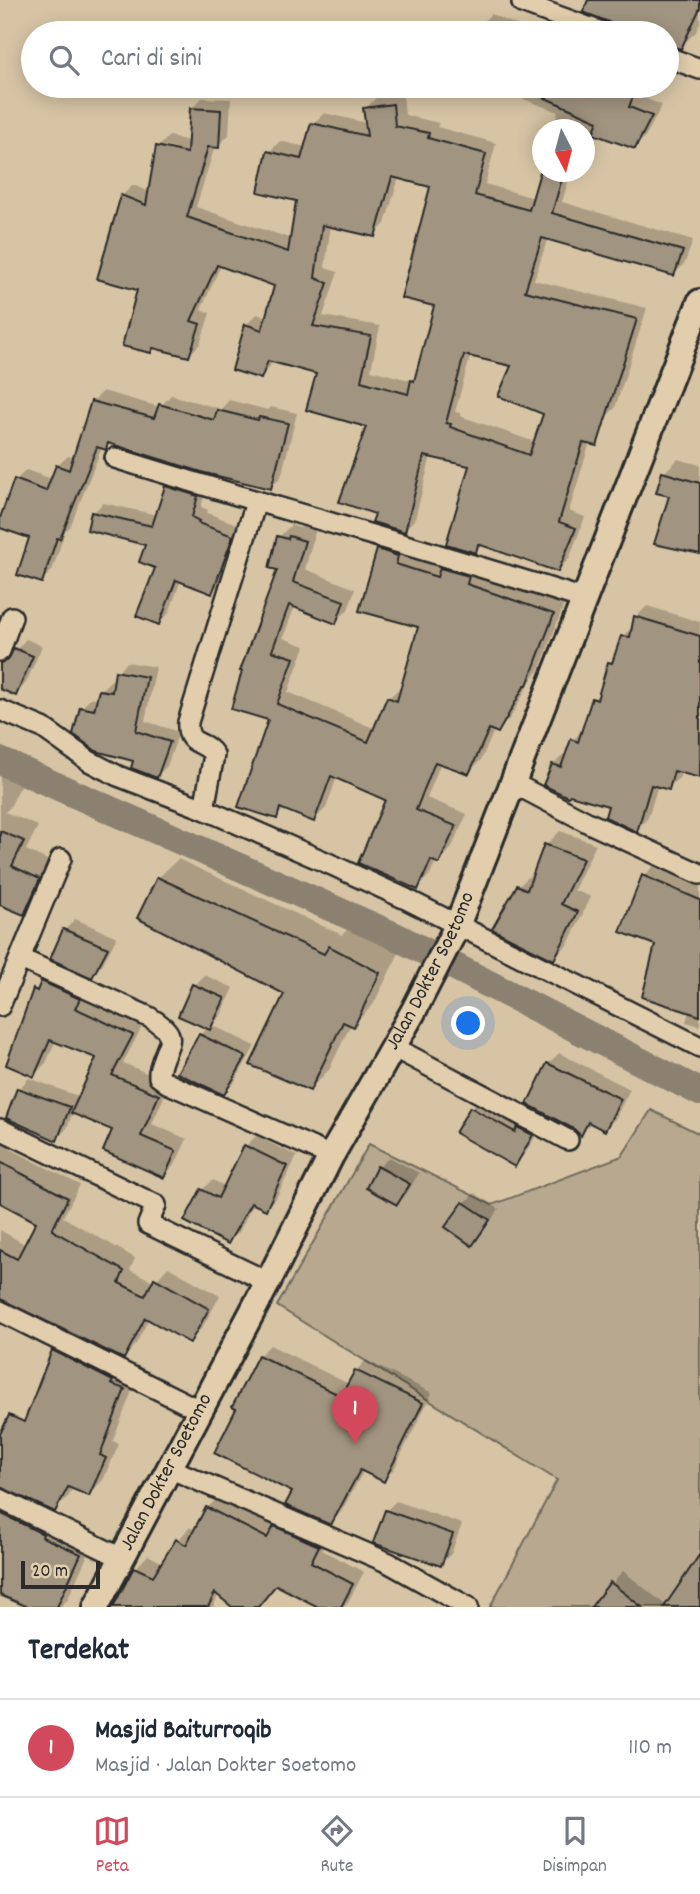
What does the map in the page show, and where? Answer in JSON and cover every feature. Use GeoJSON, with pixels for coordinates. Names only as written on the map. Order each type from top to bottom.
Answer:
{"type":"FeatureCollection","features":[{"type":"Feature","properties":{"kind":"street"},"geometry":{"type":"LineString","coordinates":[[522,3],[571,21]]}},
{"type":"Feature","properties":{"kind":"street"},"geometry":{"type":"LineString","coordinates":[[679,61],[700,69]]}},
{"type":"Feature","properties":{"kind":"street","name":"Jalan Dokter Soetomo"},"geometry":{"type":"LineString","coordinates":[[96,1607],[268,1282],[331,1156],[445,952],[700,302]]}},
{"type":"Feature","properties":{"kind":"street"},"geometry":{"type":"LineString","coordinates":[[115,458],[584,599]]}},
{"type":"Feature","properties":{"kind":"street"},"geometry":{"type":"LineString","coordinates":[[204,809],[214,755],[211,750],[191,738],[187,732],[188,722],[256,502]]}},
{"type":"Feature","properties":{"kind":"street"},"geometry":{"type":"LineString","coordinates":[[0,651],[12,617]]}},
{"type":"Feature","properties":{"kind":"street"},"geometry":{"type":"LineString","coordinates":[[0,710],[43,728],[89,761],[118,776],[204,809],[341,869],[700,1047]]}},
{"type":"Feature","properties":{"kind":"street"},"geometry":{"type":"LineString","coordinates":[[513,783],[589,823],[700,874]]}},
{"type":"Feature","properties":{"kind":"street"},"geometry":{"type":"LineString","coordinates":[[0,1006],[61,859]]}},
{"type":"Feature","properties":{"kind":"street"},"geometry":{"type":"LineString","coordinates":[[21,959],[164,1026],[169,1031],[170,1041],[159,1077],[167,1083],[331,1156]]}},
{"type":"Feature","properties":{"kind":"street"},"geometry":{"type":"LineString","coordinates":[[393,1047],[568,1140]]}},
{"type":"Feature","properties":{"kind":"street"},"geometry":{"type":"LineString","coordinates":[[0,1129],[156,1205],[148,1224],[268,1282]]}},
{"type":"Feature","properties":{"kind":"street"},"geometry":{"type":"LineString","coordinates":[[0,1311],[199,1410]]}},
{"type":"Feature","properties":{"kind":"street"},"geometry":{"type":"LineString","coordinates":[[169,1468],[389,1563],[468,1607]]}},
{"type":"Feature","properties":{"kind":"street"},"geometry":{"type":"LineString","coordinates":[[0,1499],[121,1558]]}},
{"type":"Feature","properties":{"kind":"shaded area"},"geometry":{"type":"Polygon","coordinates":[[[651,1110],[700,1134],[700,1607],[490,1607],[557,1480],[277,1306],[369,1144],[492,1205],[622,1156],[651,1110]]]}},
{"type":"Feature","properties":{"kind":"building"},"geometry":{"type":"Polygon","coordinates":[[[588,0],[700,0],[700,8],[681,49],[679,21],[606,21],[583,12],[588,0]]]}},
{"type":"Feature","properties":{"kind":"building"},"geometry":{"type":"Polygon","coordinates":[[[545,98],[632,98],[629,107],[652,116],[635,149],[595,135],[598,121],[595,119],[545,98]]]}},
{"type":"Feature","properties":{"kind":"building"},"geometry":{"type":"Polygon","coordinates":[[[393,104],[395,126],[429,133],[428,138],[486,154],[475,195],[529,210],[537,182],[561,182],[552,213],[683,251],[674,276],[542,238],[525,291],[637,319],[597,446],[583,443],[559,522],[576,528],[558,572],[478,544],[476,553],[446,544],[469,466],[424,456],[405,532],[372,522],[375,514],[339,502],[366,427],[306,410],[316,374],[268,361],[261,379],[232,370],[245,324],[262,330],[274,286],[217,265],[191,321],[200,324],[189,357],[153,348],[151,353],[122,346],[137,290],[97,279],[121,195],[146,205],[156,146],[187,153],[190,108],[221,110],[219,148],[208,147],[187,217],[288,252],[296,201],[258,192],[267,151],[301,159],[311,123],[367,136],[363,108],[393,104]],[[392,177],[375,237],[322,225],[315,278],[328,283],[313,326],[371,336],[361,381],[408,394],[434,306],[401,298],[430,187],[392,177]],[[464,355],[446,423],[451,424],[450,427],[529,455],[543,414],[498,396],[511,366],[464,355]]]}},
{"type":"Feature","properties":{"kind":"building"},"geometry":{"type":"Polygon","coordinates":[[[91,401],[154,418],[159,404],[214,420],[217,410],[258,420],[259,417],[288,423],[271,489],[205,473],[108,443],[106,450],[97,447],[60,539],[57,538],[42,583],[17,575],[29,538],[0,528],[0,518],[14,479],[46,491],[56,465],[69,470],[91,401]]]}},
{"type":"Feature","properties":{"kind":"building"},"geometry":{"type":"Polygon","coordinates":[[[662,472],[700,483],[700,554],[654,544],[669,496],[656,493],[662,472]]]}},
{"type":"Feature","properties":{"kind":"building"},"geometry":{"type":"Polygon","coordinates":[[[165,486],[198,496],[192,517],[199,521],[198,523],[233,536],[212,594],[176,580],[159,625],[136,616],[155,568],[139,562],[145,545],[87,530],[91,512],[152,526],[165,486]]]}},
{"type":"Feature","properties":{"kind":"building"},"geometry":{"type":"Polygon","coordinates":[[[277,536],[288,539],[289,536],[305,541],[293,582],[344,601],[336,624],[289,605],[272,651],[294,658],[277,704],[368,742],[387,697],[397,701],[418,627],[359,611],[377,549],[398,556],[396,564],[437,577],[440,568],[469,576],[467,584],[554,614],[527,685],[498,733],[489,729],[469,774],[435,762],[416,810],[456,826],[439,864],[431,860],[418,890],[358,863],[385,800],[331,776],[314,822],[280,808],[277,819],[238,807],[268,720],[231,709],[240,671],[277,570],[269,568],[277,536]]]}},
{"type":"Feature","properties":{"kind":"building"},"geometry":{"type":"Polygon","coordinates":[[[634,616],[700,636],[700,778],[674,771],[669,790],[651,785],[637,832],[605,817],[608,806],[570,795],[568,797],[543,785],[552,764],[561,767],[571,739],[578,742],[592,698],[597,700],[608,662],[612,663],[621,636],[630,637],[634,616]]]}},
{"type":"Feature","properties":{"kind":"building"},"geometry":{"type":"Polygon","coordinates":[[[14,648],[33,656],[16,696],[0,689],[0,663],[8,660],[14,648]]]}},
{"type":"Feature","properties":{"kind":"building"},"geometry":{"type":"Polygon","coordinates":[[[115,671],[147,677],[136,731],[170,742],[157,778],[131,768],[133,761],[96,751],[73,734],[80,707],[94,710],[99,690],[112,692],[115,671]]]}},
{"type":"Feature","properties":{"kind":"building"},"geometry":{"type":"Polygon","coordinates":[[[0,831],[24,841],[12,866],[40,879],[24,915],[0,905],[0,831]]]}},
{"type":"Feature","properties":{"kind":"building"},"geometry":{"type":"Polygon","coordinates":[[[544,844],[583,859],[561,904],[578,912],[554,960],[492,929],[517,885],[527,890],[544,844]]]}},
{"type":"Feature","properties":{"kind":"building"},"geometry":{"type":"Polygon","coordinates":[[[642,875],[700,900],[700,1016],[642,997],[655,945],[620,932],[642,875]]]}},
{"type":"Feature","properties":{"kind":"building"},"geometry":{"type":"Polygon","coordinates":[[[157,877],[324,954],[329,946],[380,973],[354,1027],[343,1022],[310,1091],[250,1065],[284,994],[137,918],[157,877]]]}},
{"type":"Feature","properties":{"kind":"building"},"geometry":{"type":"Polygon","coordinates":[[[63,929],[108,948],[92,978],[50,959],[63,929]]]}},
{"type":"Feature","properties":{"kind":"building"},"geometry":{"type":"Polygon","coordinates":[[[41,981],[80,999],[75,1008],[133,1035],[112,1075],[159,1095],[141,1136],[176,1151],[164,1178],[103,1151],[112,1130],[71,1113],[96,1058],[50,1040],[34,1077],[6,1065],[33,989],[37,991],[41,981]]]}},
{"type":"Feature","properties":{"kind":"building"},"geometry":{"type":"Polygon","coordinates":[[[192,984],[225,998],[210,1030],[178,1016],[192,984]]]}},
{"type":"Feature","properties":{"kind":"building"},"geometry":{"type":"Polygon","coordinates":[[[199,1034],[246,1057],[224,1095],[177,1073],[199,1034]]]}},
{"type":"Feature","properties":{"kind":"building"},"geometry":{"type":"Polygon","coordinates":[[[547,1063],[621,1099],[605,1131],[588,1122],[581,1136],[574,1129],[527,1104],[547,1063]]]}},
{"type":"Feature","properties":{"kind":"building"},"geometry":{"type":"Polygon","coordinates":[[[17,1088],[70,1107],[57,1141],[6,1118],[17,1088]]]}},
{"type":"Feature","properties":{"kind":"building"},"geometry":{"type":"Polygon","coordinates":[[[470,1107],[515,1132],[517,1127],[533,1135],[515,1167],[455,1133],[470,1107]]]}},
{"type":"Feature","properties":{"kind":"building"},"geometry":{"type":"Polygon","coordinates":[[[244,1145],[287,1166],[266,1210],[251,1203],[228,1244],[184,1221],[201,1189],[218,1198],[244,1145]]]}},
{"type":"Feature","properties":{"kind":"building"},"geometry":{"type":"Polygon","coordinates":[[[0,1162],[68,1198],[52,1230],[124,1271],[119,1283],[145,1296],[154,1278],[209,1309],[190,1343],[145,1318],[124,1359],[0,1299],[0,1250],[17,1259],[36,1222],[0,1203],[0,1162]]]}},
{"type":"Feature","properties":{"kind":"building"},"geometry":{"type":"Polygon","coordinates":[[[377,1166],[410,1184],[397,1205],[366,1188],[377,1166]]]}},
{"type":"Feature","properties":{"kind":"building"},"geometry":{"type":"Polygon","coordinates":[[[463,1202],[490,1220],[472,1246],[445,1227],[463,1202]]]}},
{"type":"Feature","properties":{"kind":"building"},"geometry":{"type":"Polygon","coordinates":[[[52,1350],[113,1381],[111,1384],[125,1389],[100,1455],[106,1458],[89,1496],[68,1487],[55,1512],[0,1487],[0,1434],[9,1415],[24,1422],[52,1350]]]}},
{"type":"Feature","properties":{"kind":"building"},"geometry":{"type":"Polygon","coordinates":[[[258,1355],[341,1396],[355,1370],[423,1403],[384,1482],[360,1470],[331,1525],[285,1505],[292,1492],[214,1453],[236,1409],[232,1407],[258,1355]]]}},
{"type":"Feature","properties":{"kind":"building"},"geometry":{"type":"Polygon","coordinates":[[[206,1507],[267,1538],[274,1526],[319,1546],[311,1562],[353,1584],[341,1607],[318,1607],[276,1585],[258,1607],[232,1607],[215,1593],[208,1607],[113,1607],[134,1567],[153,1576],[176,1539],[186,1545],[206,1507]]]}},
{"type":"Feature","properties":{"kind":"building"},"geometry":{"type":"Polygon","coordinates":[[[385,1510],[453,1534],[441,1566],[373,1543],[385,1510]]]}},
{"type":"Feature","properties":{"kind":"building"},"geometry":{"type":"Polygon","coordinates":[[[0,1513],[43,1534],[42,1537],[81,1554],[57,1607],[28,1607],[0,1595],[0,1513]]]}},
{"type":"Feature","properties":{"kind":"building"},"geometry":{"type":"Polygon","coordinates":[[[700,1554],[700,1607],[664,1607],[700,1554]]]}},
{"type":"Feature","properties":{"kind":"building"},"geometry":{"type":"Polygon","coordinates":[[[610,1582],[642,1607],[591,1607],[610,1582]]]}},
{"type":"Feature","properties":{"kind":"waterway"},"geometry":{"type":"LineString","coordinates":[[0,761],[395,936],[700,1092]]}},
{"type":"Feature","properties":{"kind":"place","name":"Masjid Baiturroqib"},"geometry":{"type":"Point","coordinates":[355,1444]}}]}
